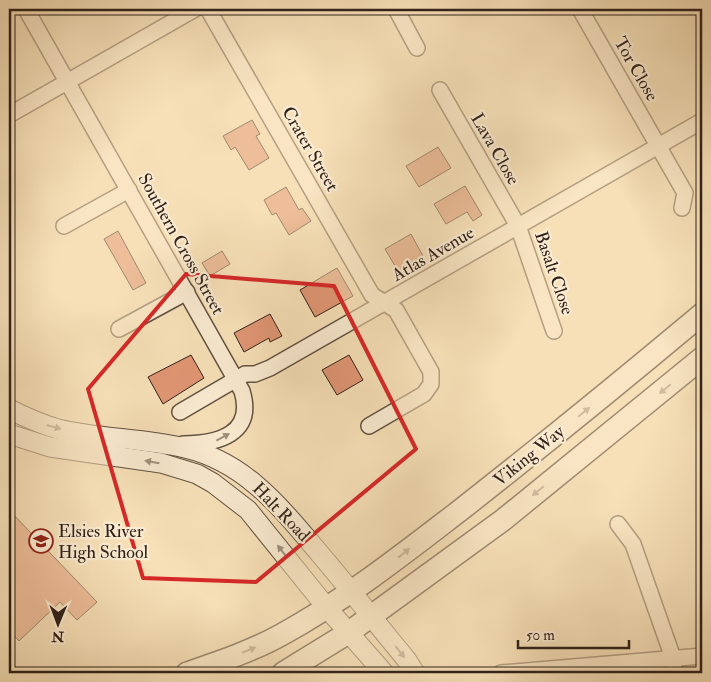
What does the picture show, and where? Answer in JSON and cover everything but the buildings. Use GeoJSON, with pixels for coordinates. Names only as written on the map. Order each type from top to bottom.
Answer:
{"type":"FeatureCollection","features":[{"type":"Feature","properties":{"kind":"main road","name":"Viking Way"},"geometry":{"type":"LineString","coordinates":[[187,673],[258,647],[327,608],[394,561],[491,486],[702,314]]}},
{"type":"Feature","properties":{"kind":"main road","name":"Viking Way"},"geometry":{"type":"LineString","coordinates":[[283,673],[348,633],[503,520],[702,358]]}},
{"type":"Feature","properties":{"kind":"street","name":"Southern Cross Street"},"geometry":{"type":"LineString","coordinates":[[26,9],[242,390],[245,406],[240,422],[235,430],[223,439],[208,443],[158,444]]}},
{"type":"Feature","properties":{"kind":"street"},"geometry":{"type":"LineString","coordinates":[[9,115],[195,9]]}},
{"type":"Feature","properties":{"kind":"street","name":"Crater Street"},"geometry":{"type":"LineString","coordinates":[[208,9],[372,295],[396,310],[428,367],[432,378],[428,390],[369,426]]}},
{"type":"Feature","properties":{"kind":"street"},"geometry":{"type":"LineString","coordinates":[[396,9],[417,48]]}},
{"type":"Feature","properties":{"kind":"street","name":"Tor Close"},"geometry":{"type":"LineString","coordinates":[[580,9],[685,193],[682,208]]}},
{"type":"Feature","properties":{"kind":"street","name":"Lava Close"},"geometry":{"type":"LineString","coordinates":[[440,90],[518,226]]}},
{"type":"Feature","properties":{"kind":"street","name":"Atlas Avenue"},"geometry":{"type":"LineString","coordinates":[[180,412],[245,374],[255,374],[270,368],[702,121]]}},
{"type":"Feature","properties":{"kind":"street"},"geometry":{"type":"LineString","coordinates":[[64,226],[129,190]]}},
{"type":"Feature","properties":{"kind":"street","name":"Basalt Close"},"geometry":{"type":"LineString","coordinates":[[518,226],[554,331]]}},
{"type":"Feature","properties":{"kind":"street"},"geometry":{"type":"LineString","coordinates":[[119,329],[187,292]]}},
{"type":"Feature","properties":{"kind":"street","name":"Halt Road"},"geometry":{"type":"LineString","coordinates":[[9,409],[58,429],[186,448],[211,457],[233,468],[254,482],[274,500],[351,591],[415,673]]}},
{"type":"Feature","properties":{"kind":"street","name":"Halt Road"},"geometry":{"type":"LineString","coordinates":[[9,434],[50,447],[161,463],[197,474],[213,483],[248,510],[327,608],[384,673]]}},
{"type":"Feature","properties":{"kind":"street"},"geometry":{"type":"LineString","coordinates":[[618,524],[633,544],[674,666]]}},
{"type":"Feature","properties":{"kind":"street"},"geometry":{"type":"LineString","coordinates":[[508,673],[674,666],[702,656]]}},
{"type":"Feature","properties":{"kind":"highlighted area"},"geometry":{"type":"Polygon","coordinates":[[[186,274],[334,286],[416,449],[256,582],[143,578],[88,389],[186,274]]]}},
{"type":"Feature","properties":{"kind":"place","name":"Elsies River High School"},"geometry":{"type":"Point","coordinates":[41,541]}}]}
